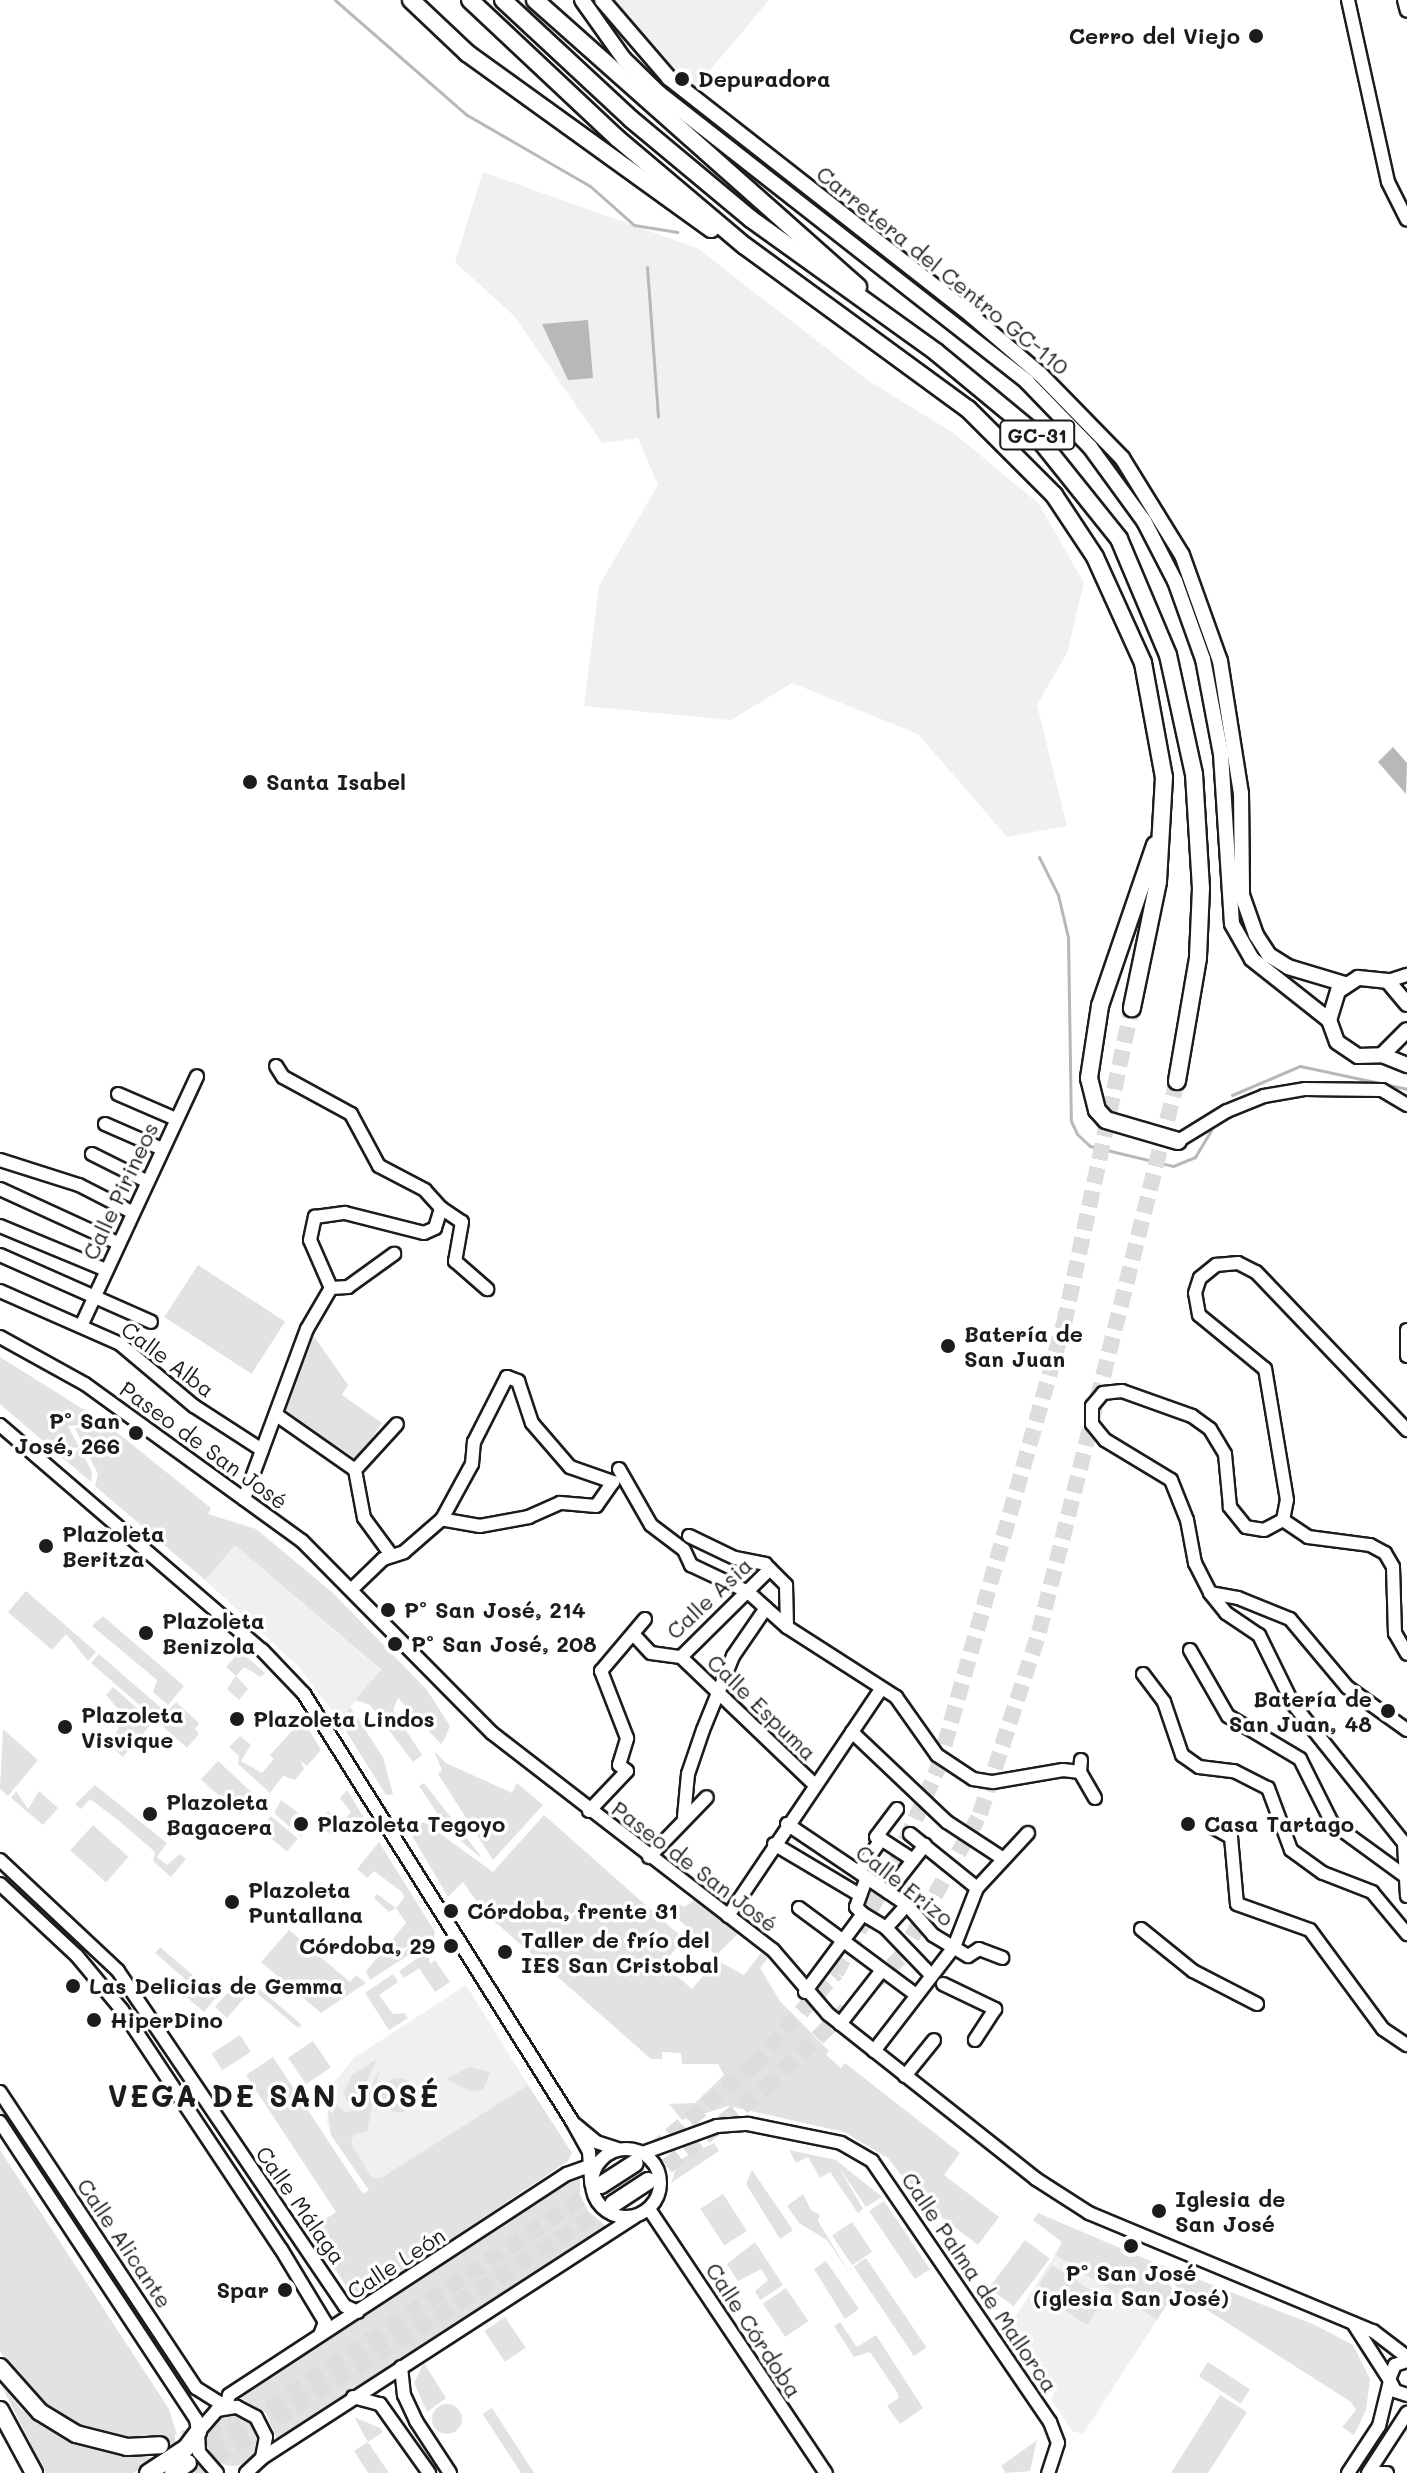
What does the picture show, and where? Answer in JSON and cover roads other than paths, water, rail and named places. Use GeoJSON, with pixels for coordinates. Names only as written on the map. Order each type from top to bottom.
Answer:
{"type":"FeatureCollection","features":[{"type":"Feature","properties":{"kind":"highway"},"geometry":{"type":"LineString","coordinates":[[411,0],[467,53],[547,113],[712,229],[745,246]]}},
{"type":"Feature","properties":{"kind":"highway","name":"GC-31"},"geometry":{"type":"LineString","coordinates":[[470,0],[617,138],[745,246],[968,409],[1054,495],[1102,571],[1143,663],[1156,718],[1163,821],[1158,882],[1132,1008]]}},
{"type":"Feature","properties":{"kind":"highway","name":"GC-31"},"geometry":{"type":"LineString","coordinates":[[503,0],[631,119],[751,219],[936,352],[1035,434],[1074,476],[1119,539],[1168,655],[1194,774],[1201,888],[1191,1016],[1177,1081]]}},
{"type":"Feature","properties":{"kind":"highway"},"geometry":{"type":"LineString","coordinates":[[535,0],[783,224],[936,352]]}},
{"type":"Feature","properties":{"kind":"highway"},"geometry":{"type":"LineString","coordinates":[[1163,821],[1100,1006],[1089,1078],[1097,1110],[1106,1120],[1178,1141]]}},
{"type":"Feature","properties":{"kind":"highway"},"geometry":{"type":"LineString","coordinates":[[596,2184],[639,2158]]}},
{"type":"Feature","properties":{"kind":"highway"},"geometry":{"type":"LineString","coordinates":[[613,2204],[648,2181]]}},
{"type":"Feature","properties":{"kind":"highway"},"geometry":{"type":"LineString","coordinates":[[0,2367],[40,2412],[76,2434],[127,2447],[160,2445]]}},
{"type":"Feature","properties":{"kind":"highway"},"geometry":{"type":"LineString","coordinates":[[0,2410],[34,2473]]}},
{"type":"Feature","properties":{"kind":"highway"},"geometry":{"type":"LineString","coordinates":[[148,2473],[186,2448],[198,2432]]}},
{"type":"Feature","properties":{"kind":"highway"},"geometry":{"type":"LineString","coordinates":[[173,2473],[191,2469]]}},
{"type":"Feature","properties":{"kind":"main road","name":"Carretera del Centro GC-110"},"geometry":{"type":"LineString","coordinates":[[582,0],[624,59],[659,93],[1027,382],[1090,447],[1144,521],[1175,581],[1203,659],[1221,754],[1232,924],[1252,959],[1329,1020],[1347,1051],[1382,1055]]}},
{"type":"Feature","properties":{"kind":"main road","name":"Carretera del Centro GC-110"},"geometry":{"type":"LineString","coordinates":[[602,0],[669,78],[972,316],[1040,374],[1122,458],[1182,555],[1220,661],[1241,793],[1242,895],[1256,935],[1269,955],[1288,967],[1345,984]]}},
{"type":"Feature","properties":{"kind":"main road"},"geometry":{"type":"LineString","coordinates":[[1329,1020],[1332,1000],[1345,984],[1372,976],[1388,981],[1407,1004]]}},
{"type":"Feature","properties":{"kind":"main road"},"geometry":{"type":"LineString","coordinates":[[1407,1030],[1382,1055],[1407,1065]]}},
{"type":"Feature","properties":{"kind":"street"},"geometry":{"type":"LineString","coordinates":[[1348,0],[1388,182],[1407,220]]}},
{"type":"Feature","properties":{"kind":"street"},"geometry":{"type":"LineString","coordinates":[[1404,0],[1407,11]]}},
{"type":"Feature","properties":{"kind":"street"},"geometry":{"type":"LineString","coordinates":[[1388,981],[1407,975]]}},
{"type":"Feature","properties":{"kind":"street"},"geometry":{"type":"LineString","coordinates":[[276,1066],[283,1077],[351,1114],[379,1166],[425,1190],[441,1208],[462,1222],[455,1261],[487,1289]]}},
{"type":"Feature","properties":{"kind":"street","name":"Calle Pirineos"},"geometry":{"type":"LineString","coordinates":[[82,1324],[160,1148],[197,1076]]}},
{"type":"Feature","properties":{"kind":"street"},"geometry":{"type":"LineString","coordinates":[[1178,1141],[1239,1106],[1305,1089],[1382,1090],[1407,1105]]}},
{"type":"Feature","properties":{"kind":"street"},"geometry":{"type":"LineString","coordinates":[[118,1094],[176,1119]]}},
{"type":"Feature","properties":{"kind":"street"},"geometry":{"type":"LineString","coordinates":[[105,1124],[160,1148]]}},
{"type":"Feature","properties":{"kind":"street"},"geometry":{"type":"LineString","coordinates":[[92,1154],[146,1181]]}},
{"type":"Feature","properties":{"kind":"street"},"geometry":{"type":"LineString","coordinates":[[118,1243],[0,1189],[5,1161],[79,1185],[132,1212]]}},
{"type":"Feature","properties":{"kind":"street"},"geometry":{"type":"LineString","coordinates":[[331,1288],[310,1240],[315,1217],[345,1213],[424,1233],[435,1228],[441,1208]]}},
{"type":"Feature","properties":{"kind":"street"},"geometry":{"type":"LineString","coordinates":[[0,1226],[106,1270]]}},
{"type":"Feature","properties":{"kind":"street"},"geometry":{"type":"LineString","coordinates":[[331,1288],[348,1287],[394,1254]]}},
{"type":"Feature","properties":{"kind":"street"},"geometry":{"type":"LineString","coordinates":[[0,1255],[151,1322]]}},
{"type":"Feature","properties":{"kind":"street"},"geometry":{"type":"LineString","coordinates":[[1283,1520],[1287,1500],[1265,1369],[1199,1315],[1197,1285],[1216,1265],[1238,1263],[1256,1272],[1407,1430]]}},
{"type":"Feature","properties":{"kind":"street"},"geometry":{"type":"LineString","coordinates":[[244,1499],[278,1416],[307,1329],[331,1288]]}},
{"type":"Feature","properties":{"kind":"street","name":"Calle Alba"},"geometry":{"type":"LineString","coordinates":[[0,1291],[82,1324],[120,1344],[194,1406],[262,1450]]}},
{"type":"Feature","properties":{"kind":"street"},"geometry":{"type":"LineString","coordinates":[[1407,1330],[1407,1356]]}},
{"type":"Feature","properties":{"kind":"street","name":"Paseo de San José"},"geometry":{"type":"LineString","coordinates":[[0,1337],[85,1384],[302,1541],[492,1733],[589,1811],[773,1950],[805,1992],[840,2024],[1036,2179],[1089,2213],[1353,2323],[1407,2359]]}},
{"type":"Feature","properties":{"kind":"street"},"geometry":{"type":"LineString","coordinates":[[352,1589],[392,1556],[430,1533],[442,1519],[472,1464],[474,1442],[507,1377],[518,1381],[532,1423],[570,1467],[613,1482],[596,1506],[560,1503],[529,1517],[480,1526],[442,1519]]}},
{"type":"Feature","properties":{"kind":"street"},"geometry":{"type":"LineString","coordinates":[[1283,1520],[1264,1530],[1246,1527],[1230,1507],[1225,1454],[1210,1429],[1192,1416],[1122,1391],[1103,1393],[1092,1406],[1092,1424],[1130,1459],[1171,1480],[1187,1520],[1195,1563],[1210,1593],[1226,1613],[1259,1635],[1293,1704],[1404,1843],[1407,1896]]}},
{"type":"Feature","properties":{"kind":"street"},"geometry":{"type":"LineString","coordinates":[[278,1416],[355,1470],[364,1518],[392,1556]]}},
{"type":"Feature","properties":{"kind":"street"},"geometry":{"type":"LineString","coordinates":[[355,1470],[397,1424]]}},
{"type":"Feature","properties":{"kind":"street"},"geometry":{"type":"LineString","coordinates":[[0,1425],[262,1650],[304,1694],[572,2121],[593,2164],[600,2207],[622,2218],[635,2217]]}},
{"type":"Feature","properties":{"kind":"street"},"geometry":{"type":"LineString","coordinates":[[619,1469],[651,1525],[684,1550],[691,1565],[748,1592],[787,1627],[880,1691],[896,1697],[937,1755],[973,1779],[993,1782],[1081,1766],[1095,1798]]}},
{"type":"Feature","properties":{"kind":"street"},"geometry":{"type":"LineString","coordinates":[[1283,1520],[1308,1537],[1370,1545],[1385,1553],[1393,1567],[1395,1633],[1407,1654]]}},
{"type":"Feature","properties":{"kind":"street"},"geometry":{"type":"LineString","coordinates":[[689,1536],[770,1569],[786,1585],[787,1627]]}},
{"type":"Feature","properties":{"kind":"street","name":"Calle Asia"},"geometry":{"type":"LineString","coordinates":[[635,1636],[651,1653],[681,1657],[770,1569]]}},
{"type":"Feature","properties":{"kind":"street"},"geometry":{"type":"LineString","coordinates":[[1210,1593],[1238,1598],[1290,1619],[1347,1687],[1407,1730]]}},
{"type":"Feature","properties":{"kind":"street"},"geometry":{"type":"LineString","coordinates":[[684,1817],[688,1774],[719,1694],[743,1637],[766,1608]]}},
{"type":"Feature","properties":{"kind":"street","name":"Calle Asia"},"geometry":{"type":"LineString","coordinates":[[589,1811],[627,1771],[619,1765],[627,1738],[601,1671],[635,1636],[645,1619]]}},
{"type":"Feature","properties":{"kind":"street"},"geometry":{"type":"LineString","coordinates":[[1190,1650],[1228,1716],[1300,1759],[1332,1823],[1406,1877]]}},
{"type":"Feature","properties":{"kind":"street","name":"Calle Espuma"},"geometry":{"type":"LineString","coordinates":[[681,1657],[815,1785]]}},
{"type":"Feature","properties":{"kind":"street"},"geometry":{"type":"LineString","coordinates":[[1143,1674],[1164,1702],[1182,1755],[1199,1767],[1234,1771],[1268,1788],[1291,1850],[1323,1873],[1372,1892],[1407,1934]]}},
{"type":"Feature","properties":{"kind":"street"},"geometry":{"type":"LineString","coordinates":[[728,1916],[787,1824],[880,1691]]}},
{"type":"Feature","properties":{"kind":"street"},"geometry":{"type":"LineString","coordinates":[[852,1732],[947,1822],[1002,1858]]}},
{"type":"Feature","properties":{"kind":"street"},"geometry":{"type":"LineString","coordinates":[[649,1857],[684,1817],[707,1797]]}},
{"type":"Feature","properties":{"kind":"street"},"geometry":{"type":"LineString","coordinates":[[897,1809],[876,1837],[913,1860]]}},
{"type":"Feature","properties":{"kind":"street","name":"Calle Erizo"},"geometry":{"type":"LineString","coordinates":[[787,1824],[907,1905],[933,1935],[968,1956],[979,1949],[1002,1958]]}},
{"type":"Feature","properties":{"kind":"street"},"geometry":{"type":"LineString","coordinates":[[1211,1826],[1231,1837],[1237,1904],[1310,1930],[1383,2029],[1407,2045]]}},
{"type":"Feature","properties":{"kind":"street"},"geometry":{"type":"LineString","coordinates":[[874,2051],[916,1995],[937,1980],[954,1947],[977,1888],[1028,1833]]}},
{"type":"Feature","properties":{"kind":"street"},"geometry":{"type":"LineString","coordinates":[[910,1834],[977,1888]]}},
{"type":"Feature","properties":{"kind":"street"},"geometry":{"type":"LineString","coordinates":[[881,1839],[863,1874],[856,1907],[886,1928],[937,1980],[995,2009],[975,2040]]}},
{"type":"Feature","properties":{"kind":"street"},"geometry":{"type":"LineString","coordinates":[[774,1844],[860,1895]]}},
{"type":"Feature","properties":{"kind":"street"},"geometry":{"type":"LineString","coordinates":[[888,1892],[925,1845]]}},
{"type":"Feature","properties":{"kind":"street","name":"Calle Málaga"},"geometry":{"type":"LineString","coordinates":[[0,1860],[118,1971],[345,2306],[358,2312]]}},
{"type":"Feature","properties":{"kind":"street","name":"Calle Málaga"},"geometry":{"type":"LineString","coordinates":[[0,1884],[62,1940],[122,2010],[281,2249],[325,2322],[320,2335]]}},
{"type":"Feature","properties":{"kind":"street"},"geometry":{"type":"LineString","coordinates":[[886,1928],[907,1905]]}},
{"type":"Feature","properties":{"kind":"street"},"geometry":{"type":"LineString","coordinates":[[799,1908],[844,1937],[916,1995]]}},
{"type":"Feature","properties":{"kind":"street"},"geometry":{"type":"LineString","coordinates":[[805,1992],[863,1914]]}},
{"type":"Feature","properties":{"kind":"street"},"geometry":{"type":"LineString","coordinates":[[1141,1929],[1193,1971],[1257,2004]]}},
{"type":"Feature","properties":{"kind":"street"},"geometry":{"type":"LineString","coordinates":[[840,2024],[882,1970]]}},
{"type":"Feature","properties":{"kind":"street"},"geometry":{"type":"LineString","coordinates":[[905,2076],[934,2040]]}},
{"type":"Feature","properties":{"kind":"street","name":"Calle Alicante"},"geometry":{"type":"LineString","coordinates":[[0,2092],[196,2388],[226,2407],[247,2410],[263,2426],[262,2458]]}},
{"type":"Feature","properties":{"kind":"street"},"geometry":{"type":"LineString","coordinates":[[246,2473],[262,2458],[353,2397],[649,2209],[660,2185],[659,2172],[639,2158],[596,2142],[572,2121]]}},
{"type":"Feature","properties":{"kind":"street","name":"Calle Alicante"},"geometry":{"type":"LineString","coordinates":[[0,2122],[196,2419],[199,2452],[217,2473]]}},
{"type":"Feature","properties":{"kind":"street","name":"Calle Palma de Mallorca"},"geometry":{"type":"LineString","coordinates":[[639,2158],[717,2126],[748,2124],[841,2143],[872,2161],[1050,2422],[1058,2443],[1048,2473]]}},
{"type":"Feature","properties":{"kind":"street"},"geometry":{"type":"LineString","coordinates":[[573,2170],[582,2151],[581,2139]]}},
{"type":"Feature","properties":{"kind":"street"},"geometry":{"type":"LineString","coordinates":[[593,2164],[617,2149]]}},
{"type":"Feature","properties":{"kind":"street","name":"Calle León"},"geometry":{"type":"LineString","coordinates":[[198,2432],[209,2416],[226,2407],[229,2395],[573,2170],[593,2164]]}},
{"type":"Feature","properties":{"kind":"street","name":"Calle Córdoba"},"geometry":{"type":"LineString","coordinates":[[649,2209],[826,2473]]}},
{"type":"Feature","properties":{"kind":"street"},"geometry":{"type":"LineString","coordinates":[[1353,2323],[1389,2380],[1407,2395]]}},
{"type":"Feature","properties":{"kind":"street"},"geometry":{"type":"LineString","coordinates":[[1348,2473],[1379,2426],[1395,2365],[1407,2359]]}},
{"type":"Feature","properties":{"kind":"street"},"geometry":{"type":"LineString","coordinates":[[401,2367],[404,2395],[416,2421],[450,2473]]}},
{"type":"Feature","properties":{"kind":"street"},"geometry":{"type":"LineString","coordinates":[[353,2397],[380,2404],[429,2473]]}},
{"type":"Feature","properties":{"kind":"street"},"geometry":{"type":"LineString","coordinates":[[1371,2473],[1407,2413]]}},
{"type":"Feature","properties":{"kind":"street"},"geometry":{"type":"LineString","coordinates":[[260,2473],[262,2458]]}},
{"type":"Feature","properties":{"kind":"street"},"geometry":{"type":"LineString","coordinates":[[1371,2473],[1387,2473]]}},
{"type":"Feature","properties":{"kind":"waterway"},"geometry":{"type":"LineString","coordinates":[[335,0],[467,115],[590,186],[634,225],[677,232]]}},
{"type":"Feature","properties":{"kind":"waterway"},"geometry":{"type":"LineString","coordinates":[[647,267],[658,417]]}},
{"type":"Feature","properties":{"kind":"waterway"},"geometry":{"type":"LineString","coordinates":[[1039,857],[1058,895],[1068,937],[1071,1121],[1077,1134],[1090,1146],[1173,1166],[1195,1157],[1211,1130]]}},
{"type":"Feature","properties":{"kind":"waterway"},"geometry":{"type":"LineString","coordinates":[[1232,1095],[1300,1066],[1407,1089]]}},
{"type":"Feature","properties":{"kind":"tunnel"},"geometry":{"type":"LineString","coordinates":[[652,2151],[753,2066],[836,1973],[896,1863],[938,1768],[1064,1324],[1132,1008]]}},
{"type":"Feature","properties":{"kind":"tunnel"},"geometry":{"type":"LineString","coordinates":[[874,1983],[900,1958],[980,1814],[1039,1632],[1177,1081]]}},
{"type":"Feature","properties":{"kind":"tunnel"},"geometry":{"type":"LineString","coordinates":[[648,2181],[766,2088],[846,2010]]}},
{"type":"Feature","properties":{"kind":"tunnel"},"geometry":{"type":"LineString","coordinates":[[189,2462],[601,2185]]}},
{"type":"Feature","properties":{"kind":"tunnel"},"geometry":{"type":"LineString","coordinates":[[194,2471],[613,2204]]}},
{"type":"Feature","properties":{"kind":"tunnel"},"geometry":{"type":"LineString","coordinates":[[160,2445],[232,2425]]}},
{"type":"Feature","properties":{"kind":"place","name":"Cerro del Viejo"},"geometry":{"type":"Point","coordinates":[1256,36]}},
{"type":"Feature","properties":{"kind":"place","name":"Depuradora"},"geometry":{"type":"Point","coordinates":[682,79]}},
{"type":"Feature","properties":{"kind":"place","name":"Santa Isabel"},"geometry":{"type":"Point","coordinates":[250,782]}},
{"type":"Feature","properties":{"kind":"place","name":"Batería de San Juan"},"geometry":{"type":"Point","coordinates":[948,1346]}},
{"type":"Feature","properties":{"kind":"place","name":"Pº San José, 266"},"geometry":{"type":"Point","coordinates":[136,1433]}},
{"type":"Feature","properties":{"kind":"place","name":"Plazoleta Beritza"},"geometry":{"type":"Point","coordinates":[46,1546]}},
{"type":"Feature","properties":{"kind":"place","name":"Pº San José, 214"},"geometry":{"type":"Point","coordinates":[388,1610]}},
{"type":"Feature","properties":{"kind":"place","name":"Plazoleta Benizola"},"geometry":{"type":"Point","coordinates":[146,1633]}},
{"type":"Feature","properties":{"kind":"place","name":"Pº San José, 208"},"geometry":{"type":"Point","coordinates":[395,1644]}},
{"type":"Feature","properties":{"kind":"place","name":"Batería de San Juan, 48"},"geometry":{"type":"Point","coordinates":[1388,1711]}},
{"type":"Feature","properties":{"kind":"place","name":"Plazoleta Lindos"},"geometry":{"type":"Point","coordinates":[237,1719]}},
{"type":"Feature","properties":{"kind":"place","name":"Plazoleta Visvique"},"geometry":{"type":"Point","coordinates":[65,1727]}},
{"type":"Feature","properties":{"kind":"place","name":"Plazoleta Bagacera"},"geometry":{"type":"Point","coordinates":[150,1814]}},
{"type":"Feature","properties":{"kind":"place","name":"Plazoleta Tegoyo"},"geometry":{"type":"Point","coordinates":[301,1824]}},
{"type":"Feature","properties":{"kind":"place","name":"Casa Tartago"},"geometry":{"type":"Point","coordinates":[1188,1824]}},
{"type":"Feature","properties":{"kind":"place","name":"Plazoleta Puntallana"},"geometry":{"type":"Point","coordinates":[232,1902]}},
{"type":"Feature","properties":{"kind":"place","name":"Córdoba, frente 31"},"geometry":{"type":"Point","coordinates":[451,1911]}},
{"type":"Feature","properties":{"kind":"place","name":"Córdoba, 29"},"geometry":{"type":"Point","coordinates":[451,1946]}},
{"type":"Feature","properties":{"kind":"place","name":"Taller de frío del IES San Cristobal"},"geometry":{"type":"Point","coordinates":[505,1952]}},
{"type":"Feature","properties":{"kind":"place","name":"Las Delicias de Gemma"},"geometry":{"type":"Point","coordinates":[73,1986]}},
{"type":"Feature","properties":{"kind":"place","name":"HiperDino"},"geometry":{"type":"Point","coordinates":[94,2020]}},
{"type":"Feature","properties":{"kind":"place","name":"Iglesia de San José"},"geometry":{"type":"Point","coordinates":[1159,2211]}},
{"type":"Feature","properties":{"kind":"place","name":"Pº San José (iglesia San José)"},"geometry":{"type":"Point","coordinates":[1131,2246]}},
{"type":"Feature","properties":{"kind":"place","name":"Spar"},"geometry":{"type":"Point","coordinates":[285,2290]}},
{"type":"Feature","properties":{"kind":"district","name":"VEGA DE SAN JOSÉ"},"geometry":{"type":"Point","coordinates":[274,2095]}}]}
